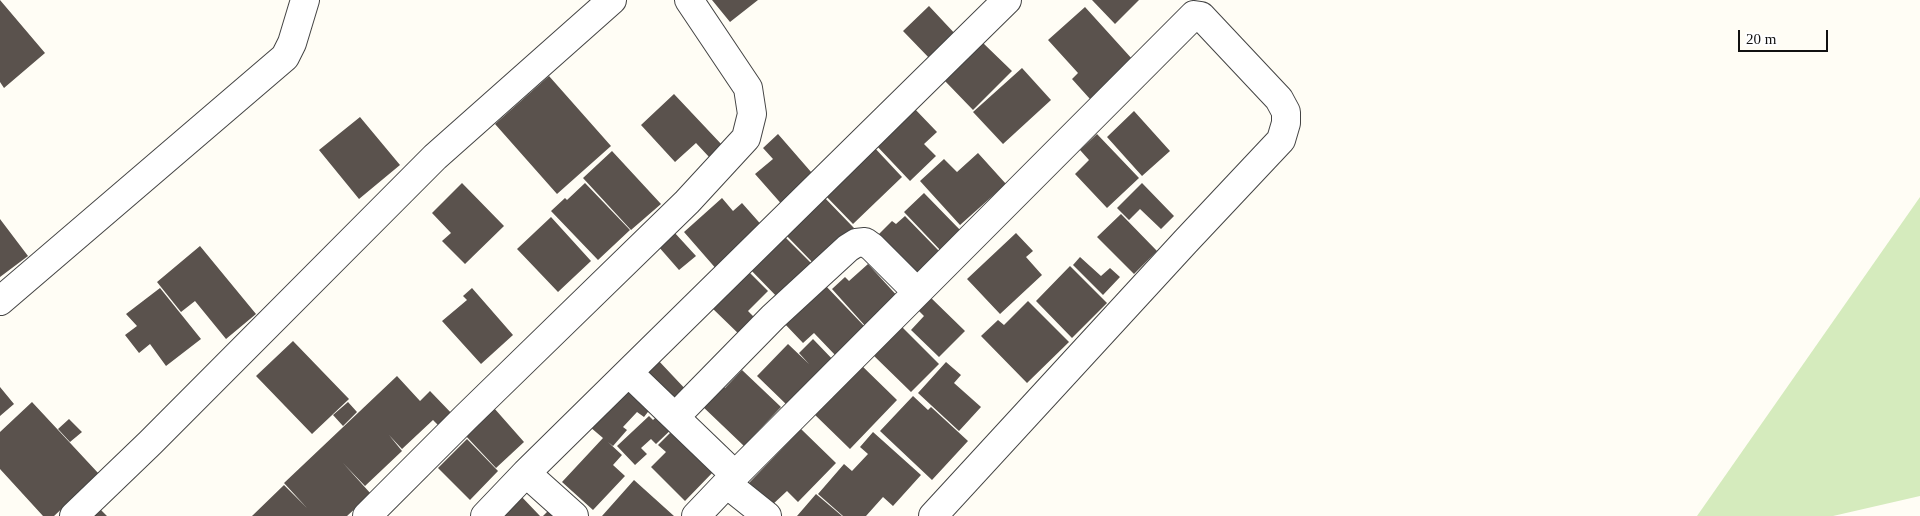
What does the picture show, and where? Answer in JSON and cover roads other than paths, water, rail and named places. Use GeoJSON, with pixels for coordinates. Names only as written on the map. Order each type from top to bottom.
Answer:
{"type":"FeatureCollection","features":[{"type":"Feature","properties":{"kind":"street"},"geometry":{"type":"LineString","coordinates":[[0,301],[285,57],[292,43],[305,0]]}},
{"type":"Feature","properties":{"kind":"street"},"geometry":{"type":"LineString","coordinates":[[74,516],[157,436],[434,157],[612,0]]}},
{"type":"Feature","properties":{"kind":"street"},"geometry":{"type":"LineString","coordinates":[[367,516],[479,404],[688,202],[746,138],[752,114],[748,88],[689,0]]}},
{"type":"Feature","properties":{"kind":"street"},"geometry":{"type":"LineString","coordinates":[[485,516],[526,473],[1006,0]]}},
{"type":"Feature","properties":{"kind":"street"},"geometry":{"type":"LineString","coordinates":[[696,516],[1194,15],[1201,16],[1279,99],[1286,112],[1286,123],[1282,140],[1179,248],[933,516]]}},
{"type":"Feature","properties":{"kind":"street"},"geometry":{"type":"LineString","coordinates":[[675,417],[773,317],[848,248],[856,243],[865,242],[872,247],[917,292]]}},
{"type":"Feature","properties":{"kind":"street"},"geometry":{"type":"LineString","coordinates":[[629,372],[675,417],[767,516]]}},
{"type":"Feature","properties":{"kind":"street"},"geometry":{"type":"LineString","coordinates":[[526,473],[574,516]]}}]}
